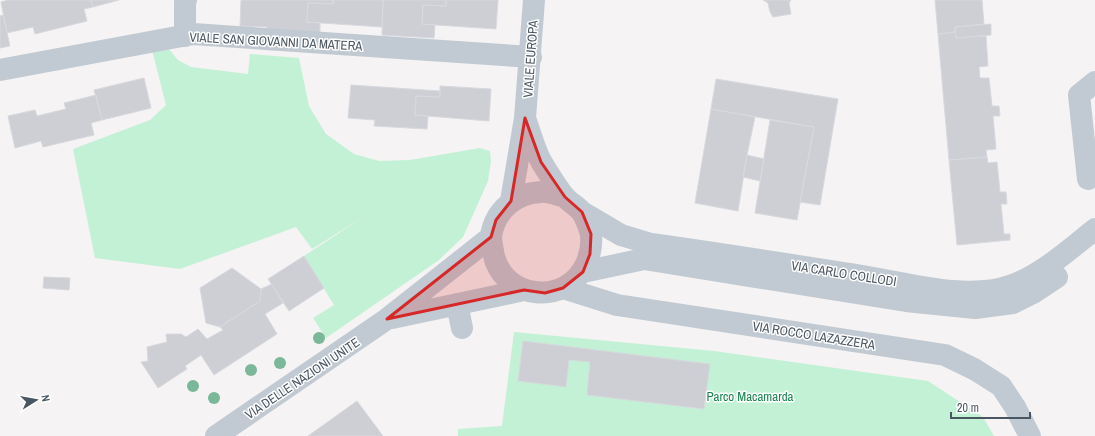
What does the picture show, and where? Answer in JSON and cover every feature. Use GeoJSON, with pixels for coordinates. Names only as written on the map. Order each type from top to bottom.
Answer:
{"type":"FeatureCollection","features":[{"type":"Feature","properties":{"kind":"street"},"geometry":{"type":"LineString","coordinates":[[185,36],[184,2],[186,0]]}},
{"type":"Feature","properties":{"kind":"street","name":"VIALE EUROPA"},"geometry":{"type":"LineString","coordinates":[[511,201],[525,118],[531,57],[534,0]]}},
{"type":"Feature","properties":{"kind":"street","name":"VIALE SAN GIOVANNI DA MATERA"},"geometry":{"type":"LineString","coordinates":[[0,70],[193,34],[531,57]]}},
{"type":"Feature","properties":{"kind":"street"},"geometry":{"type":"LineString","coordinates":[[1095,82],[1079,95],[1088,179],[1095,173]]}},
{"type":"Feature","properties":{"kind":"street"},"geometry":{"type":"LineString","coordinates":[[525,118],[541,162],[565,197],[582,212],[591,234],[590,254],[583,272],[575,280],[563,288],[546,293],[536,293],[524,290],[508,280],[500,272],[494,261],[491,237],[496,220],[502,210],[511,201],[525,194],[543,191],[565,197]]}},
{"type":"Feature","properties":{"kind":"street","name":"VIA CARLO COLLODI"},"geometry":{"type":"LineString","coordinates":[[582,212],[621,235],[651,244],[889,280],[936,289],[972,293],[1009,287],[1029,278],[1095,230]]}},
{"type":"Feature","properties":{"kind":"street","name":"VIA DELLE NAZIONI UNITE"},"geometry":{"type":"LineString","coordinates":[[216,436],[387,319],[491,237]]}},
{"type":"Feature","properties":{"kind":"street","name":"VIA CARLO COLLODI"},"geometry":{"type":"LineString","coordinates":[[583,272],[644,259],[906,301],[975,308],[1012,303],[1033,293],[1095,248]]}},
{"type":"Feature","properties":{"kind":"street","name":"VIA ROCCO LAZAZZERA"},"geometry":{"type":"LineString","coordinates":[[563,288],[617,305],[944,355],[1001,386],[1015,407],[1030,436]]}},
{"type":"Feature","properties":{"kind":"street"},"geometry":{"type":"LineString","coordinates":[[387,319],[524,290]]}},
{"type":"Feature","properties":{"kind":"street"},"geometry":{"type":"LineString","coordinates":[[457,304],[462,328]]}},
{"type":"Feature","properties":{"kind":"highlighted area"},"geometry":{"type":"Polygon","coordinates":[[[525,118],[541,162],[565,197],[582,212],[591,234],[590,254],[583,272],[563,288],[545,293],[524,290],[387,319],[491,237],[496,220],[511,201],[525,118]]]}},
{"type":"Feature","properties":{"kind":"green space"},"geometry":{"type":"Polygon","coordinates":[[[168,48],[178,60],[191,67],[248,74],[250,54],[299,58],[309,106],[326,134],[354,154],[379,161],[410,160],[480,148],[490,151],[491,161],[488,181],[463,237],[439,260],[326,338],[313,318],[334,305],[304,256],[365,216],[312,249],[296,227],[180,269],[95,258],[73,149],[150,120],[166,105],[152,50],[168,48]]]}},
{"type":"Feature","properties":{"kind":"green space","name":"Parco Macamarda"},"geometry":{"type":"Polygon","coordinates":[[[514,332],[714,351],[928,381],[983,417],[994,436],[458,436],[458,429],[502,426],[514,332]]]}},
{"type":"Feature","properties":{"kind":"building"},"geometry":{"type":"Polygon","coordinates":[[[8,0],[91,0],[93,7],[84,9],[87,21],[35,34],[33,27],[7,33],[1,2],[8,0]]]}},
{"type":"Feature","properties":{"kind":"building"},"geometry":{"type":"Polygon","coordinates":[[[91,0],[119,0],[93,7],[91,0]]]}},
{"type":"Feature","properties":{"kind":"building"},"geometry":{"type":"Polygon","coordinates":[[[241,0],[333,0],[333,4],[308,3],[307,22],[320,23],[320,36],[267,32],[267,27],[240,26],[241,0]]]}},
{"type":"Feature","properties":{"kind":"building"},"geometry":{"type":"Polygon","coordinates":[[[333,0],[383,0],[382,27],[307,22],[308,3],[333,4],[333,0]]]}},
{"type":"Feature","properties":{"kind":"building"},"geometry":{"type":"Polygon","coordinates":[[[383,0],[446,0],[446,6],[423,5],[422,24],[435,25],[434,38],[382,35],[383,0]]]}},
{"type":"Feature","properties":{"kind":"building"},"geometry":{"type":"Polygon","coordinates":[[[446,0],[498,0],[496,29],[422,24],[423,5],[446,6],[446,0]]]}},
{"type":"Feature","properties":{"kind":"building"},"geometry":{"type":"Polygon","coordinates":[[[763,0],[791,0],[789,3],[791,14],[773,17],[768,3],[763,0]]]}},
{"type":"Feature","properties":{"kind":"building"},"geometry":{"type":"Polygon","coordinates":[[[935,0],[982,0],[984,24],[955,27],[955,32],[938,34],[935,0]]]}},
{"type":"Feature","properties":{"kind":"building"},"geometry":{"type":"Polygon","coordinates":[[[3,15],[10,46],[0,48],[0,16],[3,15]]]}},
{"type":"Feature","properties":{"kind":"building"},"geometry":{"type":"Polygon","coordinates":[[[991,24],[991,35],[956,38],[955,27],[991,24]]]}},
{"type":"Feature","properties":{"kind":"building"},"geometry":{"type":"Polygon","coordinates":[[[955,32],[956,38],[986,36],[988,66],[979,67],[980,78],[989,78],[992,106],[999,106],[1000,116],[993,116],[996,149],[986,150],[987,157],[949,160],[938,34],[955,32]]]}},
{"type":"Feature","properties":{"kind":"building"},"geometry":{"type":"Polygon","coordinates":[[[144,78],[151,108],[102,120],[94,90],[144,78]]]}},
{"type":"Feature","properties":{"kind":"building"},"geometry":{"type":"Polygon","coordinates":[[[716,79],[838,99],[820,205],[800,202],[814,127],[711,109],[716,79]]]}},
{"type":"Feature","properties":{"kind":"building"},"geometry":{"type":"Polygon","coordinates":[[[351,85],[440,91],[440,97],[416,96],[415,115],[428,116],[427,129],[374,126],[375,120],[348,118],[351,85]]]}},
{"type":"Feature","properties":{"kind":"building"},"geometry":{"type":"Polygon","coordinates":[[[440,86],[491,89],[489,121],[415,115],[416,96],[440,97],[440,86]]]}},
{"type":"Feature","properties":{"kind":"building"},"geometry":{"type":"Polygon","coordinates":[[[96,95],[102,120],[91,123],[94,135],[43,147],[41,141],[15,148],[8,116],[35,110],[37,116],[66,109],[64,103],[96,95]]]}},
{"type":"Feature","properties":{"kind":"building"},"geometry":{"type":"Polygon","coordinates":[[[711,109],[755,117],[738,211],[695,203],[711,109]]]}},
{"type":"Feature","properties":{"kind":"building"},"geometry":{"type":"Polygon","coordinates":[[[770,120],[814,127],[797,220],[755,213],[770,120]]]}},
{"type":"Feature","properties":{"kind":"building"},"geometry":{"type":"Polygon","coordinates":[[[747,155],[764,159],[760,181],[743,177],[747,155]]]}},
{"type":"Feature","properties":{"kind":"building"},"geometry":{"type":"Polygon","coordinates":[[[987,157],[988,163],[997,162],[1000,192],[1006,192],[1007,204],[1001,204],[1004,234],[1010,234],[1010,240],[957,245],[949,160],[987,157]]]}},
{"type":"Feature","properties":{"kind":"building"},"geometry":{"type":"Polygon","coordinates":[[[304,256],[324,288],[289,311],[268,279],[304,256]]]}},
{"type":"Feature","properties":{"kind":"building"},"geometry":{"type":"Polygon","coordinates":[[[232,268],[261,289],[260,301],[220,327],[206,323],[200,288],[232,268]]]}},
{"type":"Feature","properties":{"kind":"building"},"geometry":{"type":"Polygon","coordinates":[[[44,277],[70,278],[69,290],[43,288],[44,277]]]}},
{"type":"Feature","properties":{"kind":"building"},"geometry":{"type":"Polygon","coordinates":[[[272,284],[283,303],[265,314],[277,334],[214,375],[201,355],[185,366],[187,369],[158,388],[141,362],[148,361],[147,347],[167,342],[166,334],[181,334],[186,337],[198,329],[207,339],[223,330],[220,327],[260,301],[261,289],[272,284]]]}},
{"type":"Feature","properties":{"kind":"building"},"geometry":{"type":"Polygon","coordinates":[[[523,341],[710,364],[704,409],[587,395],[590,362],[569,360],[566,387],[518,381],[523,341]]]}},
{"type":"Feature","properties":{"kind":"building"},"geometry":{"type":"Polygon","coordinates":[[[357,401],[383,436],[308,436],[357,401]]]}}]}
